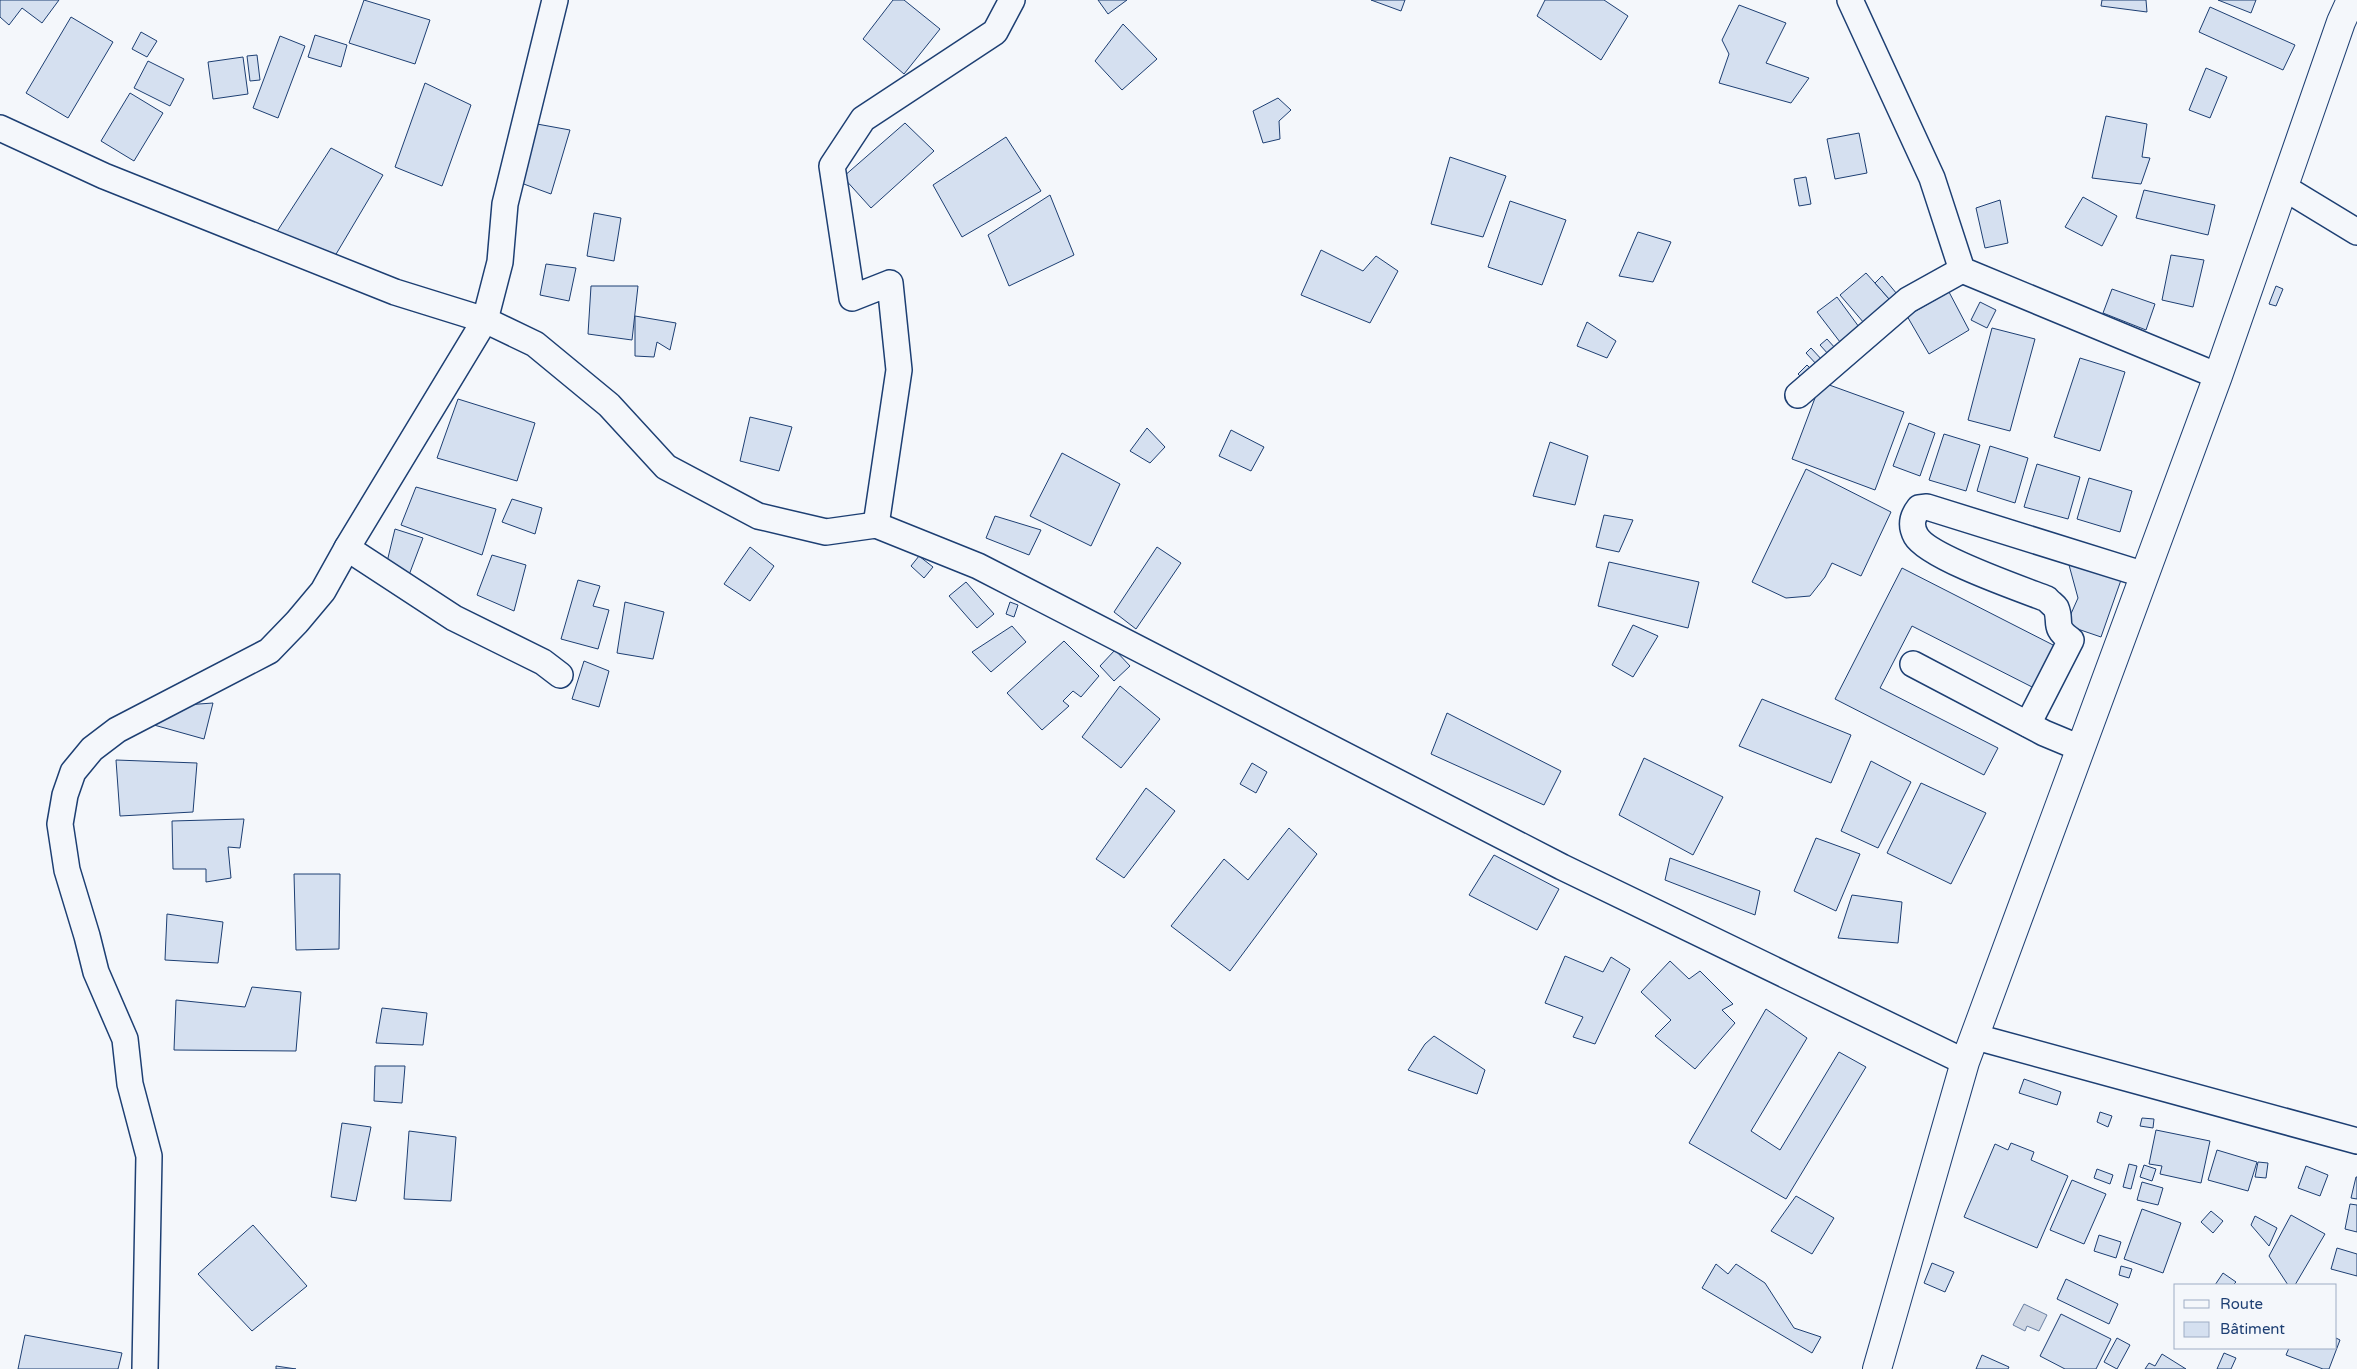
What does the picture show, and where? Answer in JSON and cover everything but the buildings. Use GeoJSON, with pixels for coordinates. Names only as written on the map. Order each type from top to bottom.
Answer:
{"type":"FeatureCollection","features":[{"type":"Feature","properties":{"kind":"main road"},"geometry":{"type":"LineString","coordinates":[[1877,1369],[1965,1062],[1976,1037],[2080,748],[2218,376],[2341,22],[2351,0]]}},
{"type":"Feature","properties":{"kind":"street"},"geometry":{"type":"LineString","coordinates":[[145,1369],[149,1156],[130,1084],[126,1039],[96,972],[67,870],[60,824],[65,794],[72,772],[92,749],[117,730],[269,651],[323,591],[485,320],[500,262],[505,204],[555,0]]}},
{"type":"Feature","properties":{"kind":"street"},"geometry":{"type":"LineString","coordinates":[[876,525],[899,370],[890,283],[852,298],[832,166],[862,119],[995,32],[1012,0]]}},
{"type":"Feature","properties":{"kind":"street"},"geometry":{"type":"LineString","coordinates":[[1850,0],[1932,178],[1962,270],[2218,376]]}},
{"type":"Feature","properties":{"kind":"street"},"geometry":{"type":"LineString","coordinates":[[0,128],[104,176],[395,292],[485,320],[535,344],[609,405],[666,467],[758,516],[826,532],[876,525],[978,566],[1562,867],[1965,1062]]}},
{"type":"Feature","properties":{"kind":"street"},"geometry":{"type":"LineString","coordinates":[[2283,187],[2357,232]]}},
{"type":"Feature","properties":{"kind":"street"},"geometry":{"type":"LineString","coordinates":[[1798,395],[1908,300],[1962,270]]}},
{"type":"Feature","properties":{"kind":"street"},"geometry":{"type":"LineString","coordinates":[[2028,724],[2072,640],[2065,636],[2058,624],[2056,608],[2047,599],[1933,552],[1916,537],[1912,525],[1913,515],[1919,508],[1927,507],[2145,574]]}},
{"type":"Feature","properties":{"kind":"street"},"geometry":{"type":"LineString","coordinates":[[347,548],[454,618],[543,662],[560,675]]}},
{"type":"Feature","properties":{"kind":"street"},"geometry":{"type":"LineString","coordinates":[[1913,664],[2028,724],[2080,748]]}},
{"type":"Feature","properties":{"kind":"street"},"geometry":{"type":"LineString","coordinates":[[1976,1037],[2357,1141]]}},
{"type":"Feature","properties":{"kind":"shaded area"},"geometry":{"type":"Polygon","coordinates":[[[2024,1304],[2047,1315],[2039,1331],[2027,1326],[2025,1331],[2013,1325],[2024,1304]]]}}]}
